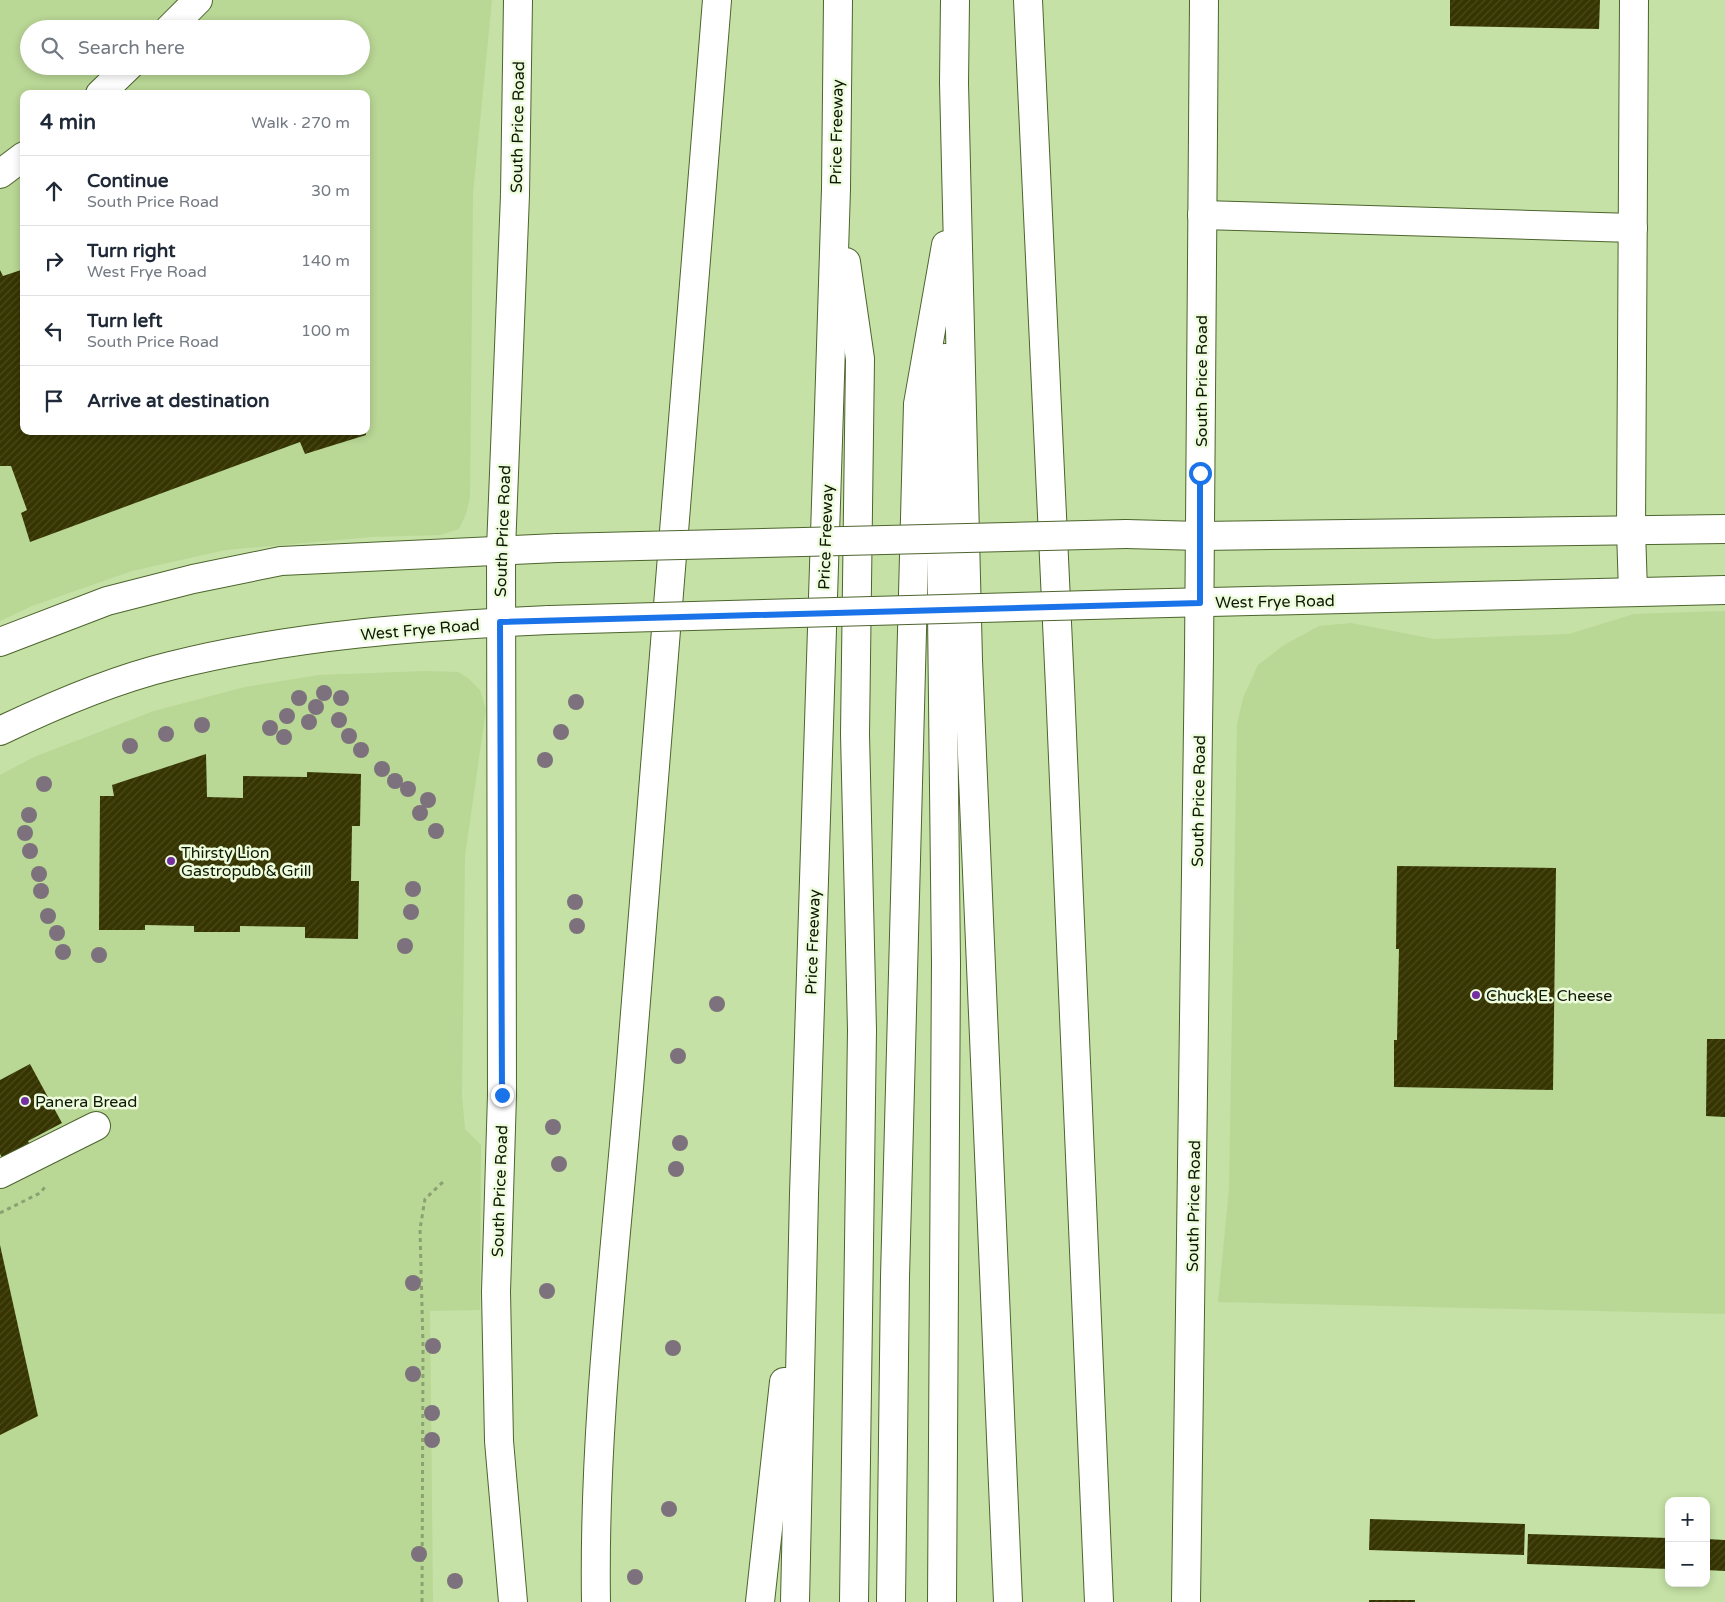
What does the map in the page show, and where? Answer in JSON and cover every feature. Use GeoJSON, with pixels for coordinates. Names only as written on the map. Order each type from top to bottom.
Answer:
{"type":"FeatureCollection","features":[{"type":"Feature","properties":{"kind":"main road"},"geometry":{"type":"LineString","coordinates":[[178,20],[198,0]]}},
{"type":"Feature","properties":{"kind":"main road","name":"South Price Road"},"geometry":{"type":"LineString","coordinates":[[513,1602],[499,1441],[496,1292],[502,1095],[501,549],[516,176],[518,0]]}},
{"type":"Feature","properties":{"kind":"main road"},"geometry":{"type":"LineString","coordinates":[[596,1602],[598,1468],[607,1342],[632,1056],[678,454],[717,0]]}},
{"type":"Feature","properties":{"kind":"main road","name":"Price Freeway"},"geometry":{"type":"LineString","coordinates":[[804,1194],[836,189],[838,0]]}},
{"type":"Feature","properties":{"kind":"main road"},"geometry":{"type":"LineString","coordinates":[[955,0],[957,187],[968,660],[1008,1602]]}},
{"type":"Feature","properties":{"kind":"main road"},"geometry":{"type":"LineString","coordinates":[[1028,0],[1060,687],[1098,1602]]}},
{"type":"Feature","properties":{"kind":"main road","name":"South Price Road"},"geometry":{"type":"LineString","coordinates":[[1186,1602],[1200,603],[1204,0]]}},
{"type":"Feature","properties":{"kind":"main road"},"geometry":{"type":"LineString","coordinates":[[1633,592],[1631,530],[1634,0]]}},
{"type":"Feature","properties":{"kind":"main road"},"geometry":{"type":"LineString","coordinates":[[104,90],[120,75]]}},
{"type":"Feature","properties":{"kind":"main road"},"geometry":{"type":"LineString","coordinates":[[0,174],[20,159]]}},
{"type":"Feature","properties":{"kind":"main road"},"geometry":{"type":"LineString","coordinates":[[891,1602],[895,1277],[918,404],[957,187]]}},
{"type":"Feature","properties":{"kind":"main road"},"geometry":{"type":"LineString","coordinates":[[942,1602],[946,963],[940,438],[957,187]]}},
{"type":"Feature","properties":{"kind":"main road"},"geometry":{"type":"LineString","coordinates":[[836,189],[860,359],[855,734],[862,1030],[854,1602]]}},
{"type":"Feature","properties":{"kind":"main road"},"geometry":{"type":"LineString","coordinates":[[1202,215],[1633,228]]}},
{"type":"Feature","properties":{"kind":"main road"},"geometry":{"type":"LineString","coordinates":[[0,642],[107,601],[193,579],[281,561],[501,549],[1126,534],[1200,536],[1725,529]]}},
{"type":"Feature","properties":{"kind":"main road","name":"West Frye Road"},"geometry":{"type":"LineString","coordinates":[[0,731],[54,706],[168,666],[262,647],[378,631],[549,620],[1725,590]]}},
{"type":"Feature","properties":{"kind":"main road"},"geometry":{"type":"LineString","coordinates":[[0,1174],[96,1126]]}},
{"type":"Feature","properties":{"kind":"main road"},"geometry":{"type":"LineString","coordinates":[[760,1602],[804,1194]]}},
{"type":"Feature","properties":{"kind":"main road"},"geometry":{"type":"LineString","coordinates":[[795,1602],[804,1194]]}},
{"type":"Feature","properties":{"kind":"path"},"geometry":{"type":"LineString","coordinates":[[422,1602],[423,1345],[420,1229],[425,1199],[444,1180]]}},
{"type":"Feature","properties":{"kind":"shaded area"},"geometry":{"type":"Polygon","coordinates":[[[0,0],[492,0],[473,193],[470,497],[466,514],[459,529],[440,535],[371,537],[225,550],[132,571],[32,606],[0,621],[0,0]]]}},
{"type":"Feature","properties":{"kind":"shaded area"},"geometry":{"type":"Polygon","coordinates":[[[1725,611],[1725,1314],[1218,1302],[1229,1189],[1237,725],[1243,698],[1258,665],[1284,645],[1319,626],[1351,623],[1434,639],[1569,634],[1634,614],[1725,611]]]}},
{"type":"Feature","properties":{"kind":"shaded area"},"geometry":{"type":"Polygon","coordinates":[[[426,671],[458,672],[468,678],[480,690],[486,709],[465,856],[462,1096],[465,1129],[481,1145],[480,1310],[430,1311],[433,1602],[0,1602],[0,775],[34,757],[154,711],[245,687],[319,675],[426,671]]]}},
{"type":"Feature","properties":{"kind":"building"},"geometry":{"type":"Polygon","coordinates":[[[1450,0],[1600,0],[1599,29],[1450,26],[1450,0]]]}},
{"type":"Feature","properties":{"kind":"building"},"geometry":{"type":"Polygon","coordinates":[[[0,270],[3,276],[20,270],[20,435],[366,435],[305,454],[300,442],[30,542],[21,513],[27,510],[11,466],[0,466],[0,270]]]}},
{"type":"Feature","properties":{"kind":"building"},"geometry":{"type":"Polygon","coordinates":[[[206,754],[207,797],[243,798],[243,776],[307,777],[307,772],[361,774],[360,826],[352,826],[351,881],[359,881],[358,939],[305,938],[305,927],[240,926],[240,932],[194,932],[194,926],[145,925],[145,930],[99,930],[100,796],[114,796],[112,785],[206,754]]]}},
{"type":"Feature","properties":{"kind":"building","name":"Chuck E. Cheese"},"geometry":{"type":"Polygon","coordinates":[[[1397,866],[1556,868],[1553,1090],[1394,1087],[1394,1040],[1397,1040],[1399,949],[1396,949],[1397,866]]]}},
{"type":"Feature","properties":{"kind":"building"},"geometry":{"type":"Polygon","coordinates":[[[1707,1039],[1725,1039],[1725,1117],[1706,1116],[1707,1039]]]}},
{"type":"Feature","properties":{"kind":"building","name":"Panera Bread"},"geometry":{"type":"Polygon","coordinates":[[[30,1064],[62,1123],[28,1141],[33,1151],[6,1165],[0,1154],[0,1080],[30,1064]]]}},
{"type":"Feature","properties":{"kind":"building"},"geometry":{"type":"Polygon","coordinates":[[[0,1245],[38,1416],[0,1435],[0,1245]]]}},
{"type":"Feature","properties":{"kind":"building"},"geometry":{"type":"Polygon","coordinates":[[[1370,1519],[1525,1524],[1524,1555],[1369,1550],[1370,1519]]]}},
{"type":"Feature","properties":{"kind":"building"},"geometry":{"type":"Polygon","coordinates":[[[1528,1534],[1665,1538],[1665,1569],[1527,1564],[1528,1534]]]}},
{"type":"Feature","properties":{"kind":"building"},"geometry":{"type":"Polygon","coordinates":[[[1710,1539],[1725,1540],[1725,1571],[1710,1570],[1710,1539]]]}},
{"type":"Feature","properties":{"kind":"building"},"geometry":{"type":"Polygon","coordinates":[[[1369,1600],[1415,1600],[1415,1602],[1369,1602],[1369,1600]]]}},
{"type":"Feature","properties":{"kind":"place","name":"Thirsty Lion Gastropub & Grill"},"geometry":{"type":"Point","coordinates":[171,861]}},
{"type":"Feature","properties":{"kind":"place","name":"Chuck E. Cheese"},"geometry":{"type":"Point","coordinates":[1476,995]}},
{"type":"Feature","properties":{"kind":"place","name":"Panera Bread"},"geometry":{"type":"Point","coordinates":[25,1101]}},
{"type":"Feature","properties":{"kind":"route"},"geometry":{"type":"LineString","coordinates":[[502,1095],[500,622],[1200,603],[1200,473]]}}]}
